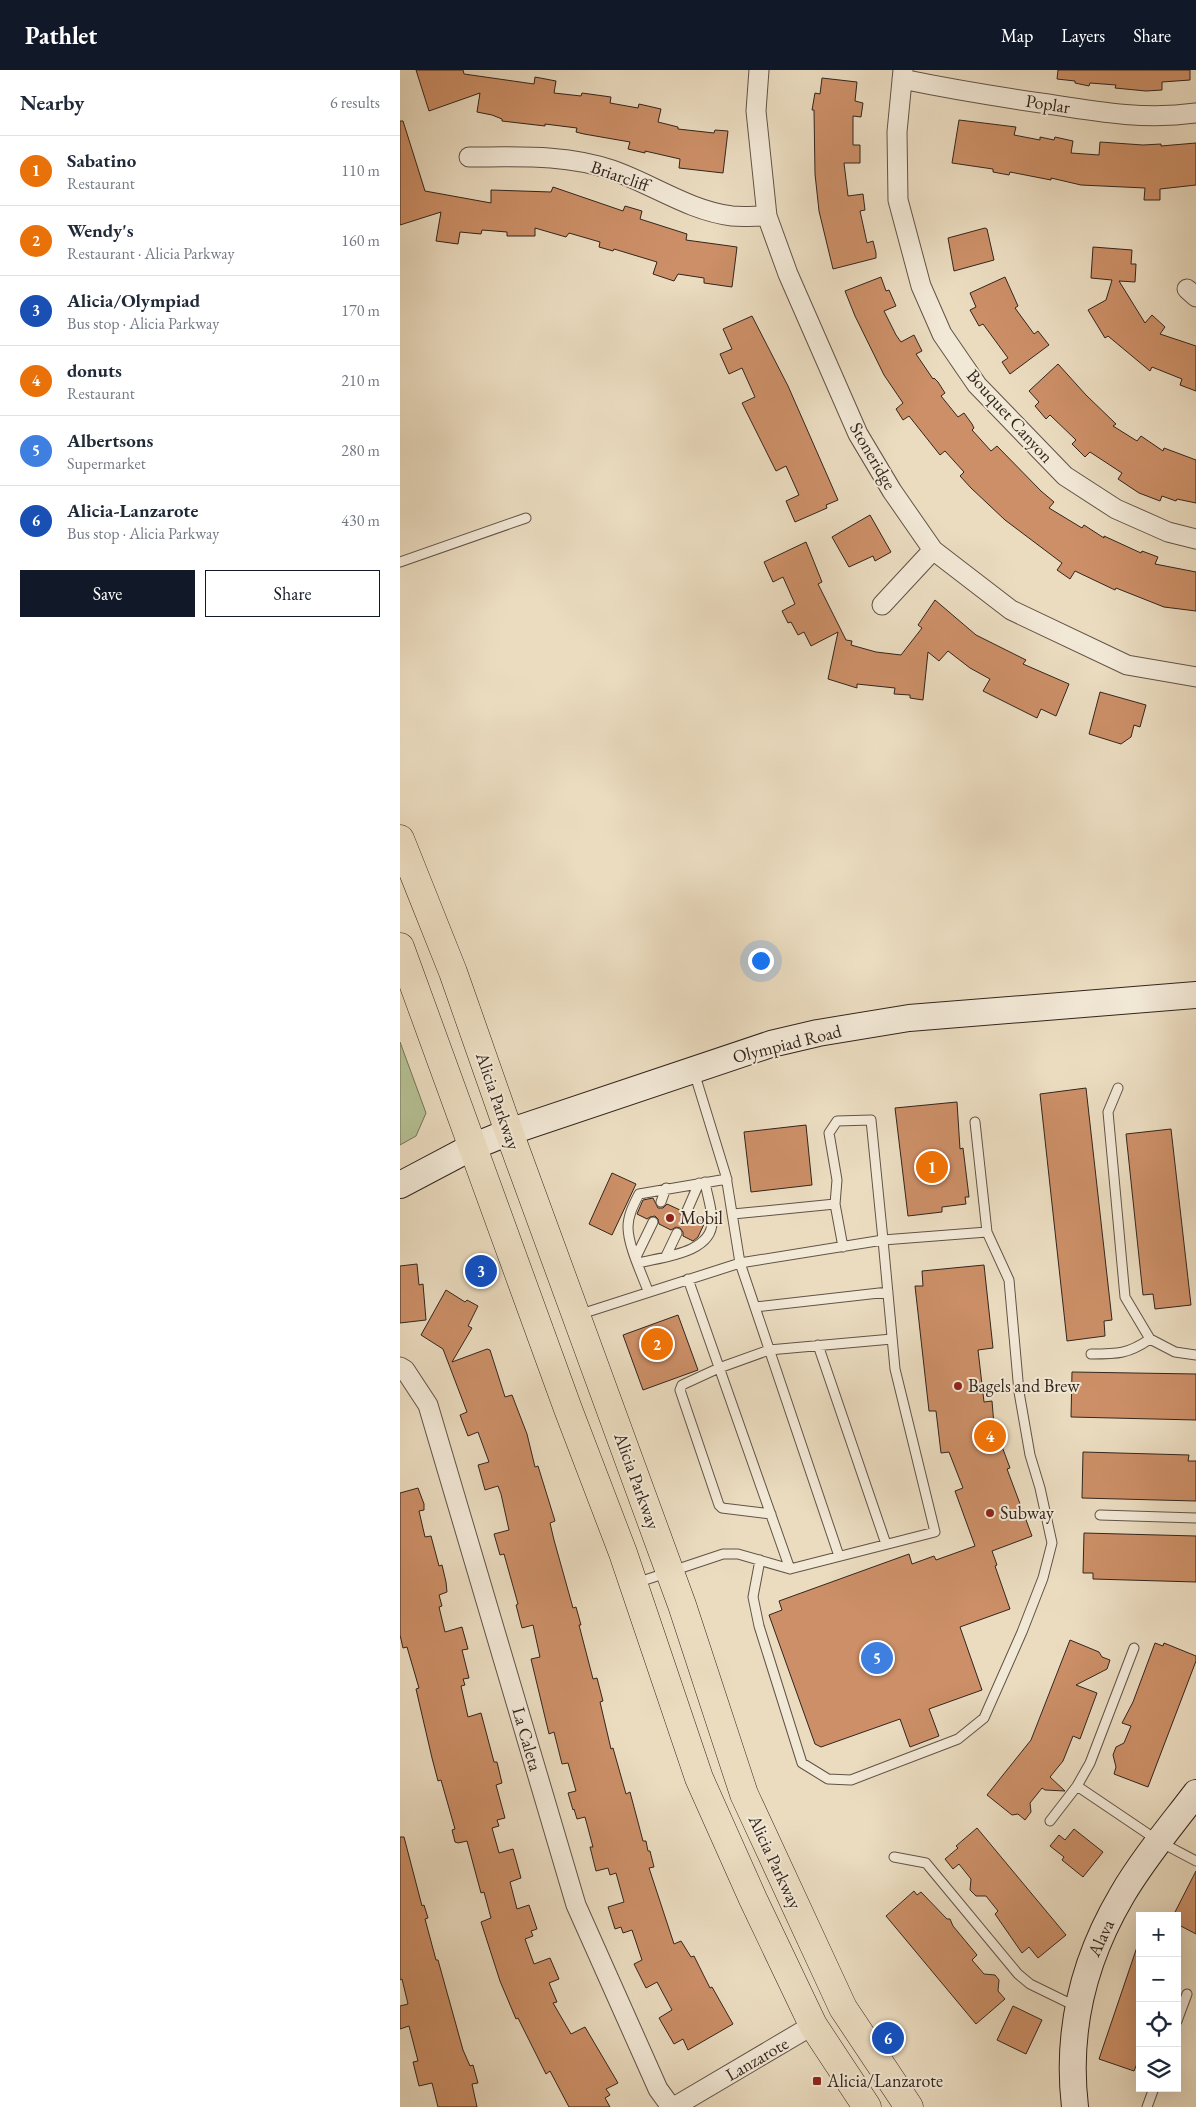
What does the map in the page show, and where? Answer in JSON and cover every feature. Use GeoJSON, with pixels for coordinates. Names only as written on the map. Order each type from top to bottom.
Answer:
{"type":"FeatureCollection","features":[{"type":"Feature","properties":{"kind":"main road","name":"Alicia Parkway"},"geometry":{"type":"LineString","coordinates":[[400,839],[454,972],[509,1132],[670,1572],[744,1794],[843,2008],[908,2107]]}},
{"type":"Feature","properties":{"kind":"main road","name":"Alicia Parkway"},"geometry":{"type":"LineString","coordinates":[[400,948],[633,1584],[698,1778],[753,1900],[813,2025],[867,2107]]}},
{"type":"Feature","properties":{"kind":"main road","name":"Olympiad Road"},"geometry":{"type":"LineString","coordinates":[[400,1185],[472,1147],[509,1132],[771,1044],[818,1033],[909,1018],[1196,995]]}},
{"type":"Feature","properties":{"kind":"main road","name":"Alava"},"geometry":{"type":"LineString","coordinates":[[1076,2107],[1072,2079],[1072,2041],[1077,2007],[1090,1961],[1106,1925],[1123,1894],[1196,1793]]}},
{"type":"Feature","properties":{"kind":"main road"},"geometry":{"type":"LineString","coordinates":[[778,1867],[772,1901],[817,1992],[820,2005],[819,2015],[813,2025]]}},
{"type":"Feature","properties":{"kind":"main road"},"geometry":{"type":"LineString","coordinates":[[813,2025],[822,2024],[830,2027],[841,2036],[890,2107]]}},
{"type":"Feature","properties":{"kind":"street","name":"Stoneridge"},"geometry":{"type":"LineString","coordinates":[[759,70],[756,111],[766,216],[788,274],[858,434],[892,491],[933,550],[1011,610],[1028,619],[1127,665],[1196,677]]}},
{"type":"Feature","properties":{"kind":"street","name":"Poplar"},"geometry":{"type":"LineString","coordinates":[[902,75],[976,93],[1129,116],[1172,116],[1196,113]]}},
{"type":"Feature","properties":{"kind":"street","name":"Bouquet Canyon"},"geometry":{"type":"LineString","coordinates":[[902,75],[897,132],[898,200],[921,286],[942,334],[977,385],[1065,476],[1116,509],[1168,532],[1196,539]]}},
{"type":"Feature","properties":{"kind":"street","name":"Briarcliff"},"geometry":{"type":"LineString","coordinates":[[469,157],[536,157],[577,161],[618,173],[691,205],[732,216],[766,216]]}},
{"type":"Feature","properties":{"kind":"street"},"geometry":{"type":"LineString","coordinates":[[882,605],[933,550]]}},
{"type":"Feature","properties":{"kind":"street","name":"La Caleta"},"geometry":{"type":"LineString","coordinates":[[400,1368],[405,1370],[428,1404],[576,1905],[658,2089],[672,2107]]}},
{"type":"Feature","properties":{"kind":"street","name":"Lanzarote"},"geometry":{"type":"LineString","coordinates":[[672,2107],[813,2025]]}},
{"type":"Feature","properties":{"kind":"lane"},"geometry":{"type":"LineString","coordinates":[[400,562],[526,518]]}},
{"type":"Feature","properties":{"kind":"lane"},"geometry":{"type":"LineString","coordinates":[[693,1069],[727,1179],[740,1263],[839,1556]]}},
{"type":"Feature","properties":{"kind":"lane"},"geometry":{"type":"LineString","coordinates":[[1118,1088],[1108,1112],[1126,1298],[1150,1339],[1176,1352],[1196,1355]]}},
{"type":"Feature","properties":{"kind":"lane"},"geometry":{"type":"LineString","coordinates":[[633,1584],[723,1554],[738,1554],[790,1569],[935,1532],[895,1369],[871,1120],[837,1121],[829,1133],[837,1180],[835,1204],[843,1246]]}},
{"type":"Feature","properties":{"kind":"lane"},"geometry":{"type":"LineString","coordinates":[[760,1560],[753,1597],[759,1626],[802,1763],[828,1779],[851,1780],[958,1738],[984,1718],[1022,1632],[1043,1578],[1052,1543],[1040,1488],[1030,1455],[1019,1392],[1009,1280],[987,1232],[975,1122]]}},
{"type":"Feature","properties":{"kind":"lane"},"geometry":{"type":"LineString","coordinates":[[648,1291],[628,1228],[632,1209],[639,1194],[727,1179]]}},
{"type":"Feature","properties":{"kind":"lane"},"geometry":{"type":"LineString","coordinates":[[686,1213],[702,1183]]}},
{"type":"Feature","properties":{"kind":"lane"},"geometry":{"type":"LineString","coordinates":[[637,1260],[666,1256],[697,1248],[709,1237],[712,1222],[702,1183]]}},
{"type":"Feature","properties":{"kind":"lane"},"geometry":{"type":"LineString","coordinates":[[662,1202],[666,1188]]}},
{"type":"Feature","properties":{"kind":"lane"},"geometry":{"type":"LineString","coordinates":[[733,1214],[835,1204]]}},
{"type":"Feature","properties":{"kind":"lane"},"geometry":{"type":"LineString","coordinates":[[637,1260],[653,1222]]}},
{"type":"Feature","properties":{"kind":"lane"},"geometry":{"type":"LineString","coordinates":[[577,1316],[648,1291],[740,1263],[883,1240],[987,1232]]}},
{"type":"Feature","properties":{"kind":"lane"},"geometry":{"type":"LineString","coordinates":[[666,1256],[677,1233]]}},
{"type":"Feature","properties":{"kind":"lane"},"geometry":{"type":"LineString","coordinates":[[688,1279],[790,1569]]}},
{"type":"Feature","properties":{"kind":"lane"},"geometry":{"type":"LineString","coordinates":[[754,1307],[888,1292]]}},
{"type":"Feature","properties":{"kind":"lane"},"geometry":{"type":"LineString","coordinates":[[771,1514],[722,1508],[719,1505],[680,1390],[682,1386],[719,1368],[769,1350],[892,1339]]}},
{"type":"Feature","properties":{"kind":"lane"},"geometry":{"type":"LineString","coordinates":[[1091,1354],[1120,1354],[1138,1348],[1150,1339]]}},
{"type":"Feature","properties":{"kind":"lane"},"geometry":{"type":"LineString","coordinates":[[818,1345],[886,1544]]}},
{"type":"Feature","properties":{"kind":"lane"},"geometry":{"type":"LineString","coordinates":[[1100,1515],[1196,1518]]}},
{"type":"Feature","properties":{"kind":"lane"},"geometry":{"type":"LineString","coordinates":[[1050,1821],[1077,1786],[1090,1763],[1134,1648]]}},
{"type":"Feature","properties":{"kind":"lane"},"geometry":{"type":"LineString","coordinates":[[1077,1786],[1160,1842],[1196,1861]]}},
{"type":"Feature","properties":{"kind":"lane"},"geometry":{"type":"LineString","coordinates":[[894,1857],[926,1863],[1018,1974],[1030,1984],[1077,2007]]}},
{"type":"Feature","properties":{"kind":"lane"},"geometry":{"type":"LineString","coordinates":[[1181,2010],[1187,1994]]}},
{"type":"Feature","properties":{"kind":"lane"},"geometry":{"type":"LineString","coordinates":[[1147,2107],[1153,2092]]}},
{"type":"Feature","properties":{"kind":"green space"},"geometry":{"type":"Polygon","coordinates":[[[400,1042],[426,1113],[416,1136],[400,1145],[400,1042]]]}},
{"type":"Feature","properties":{"kind":"building"},"geometry":{"type":"Polygon","coordinates":[[[416,70],[463,70],[464,74],[534,84],[535,77],[556,81],[554,93],[581,96],[582,93],[611,97],[610,103],[638,108],[639,104],[661,109],[658,122],[678,127],[678,129],[714,133],[715,130],[728,131],[723,173],[679,168],[680,159],[628,149],[630,142],[576,132],[577,128],[502,121],[502,119],[492,115],[477,112],[480,93],[429,111],[416,70]]]}},
{"type":"Feature","properties":{"kind":"building"},"geometry":{"type":"Polygon","coordinates":[[[1058,70],[1190,70],[1190,80],[1162,82],[1162,90],[1146,91],[1115,88],[1116,85],[1090,83],[1089,86],[1075,83],[1075,81],[1057,79],[1058,70]]]}},
{"type":"Feature","properties":{"kind":"building"},"geometry":{"type":"Polygon","coordinates":[[[822,78],[857,82],[855,101],[863,103],[861,117],[853,116],[853,145],[860,145],[860,163],[844,163],[848,196],[863,194],[865,210],[860,211],[867,243],[873,241],[876,253],[876,258],[833,269],[819,211],[815,174],[814,110],[812,110],[815,93],[820,94],[822,78]]]}},
{"type":"Feature","properties":{"kind":"building"},"geometry":{"type":"Polygon","coordinates":[[[959,120],[1016,127],[1014,135],[1040,140],[1040,137],[1054,140],[1055,137],[1073,141],[1071,153],[1099,155],[1100,142],[1143,145],[1161,144],[1161,146],[1196,143],[1196,185],[1160,189],[1160,200],[1144,200],[1145,188],[1081,185],[1010,172],[1009,175],[993,172],[993,169],[952,163],[959,120]]]}},
{"type":"Feature","properties":{"kind":"building"},"geometry":{"type":"Polygon","coordinates":[[[400,121],[403,121],[425,191],[491,203],[491,190],[551,192],[553,187],[623,211],[625,206],[642,211],[640,219],[687,234],[686,240],[737,247],[732,287],[704,283],[704,278],[678,274],[674,281],[653,274],[657,262],[614,249],[613,251],[599,247],[600,242],[569,233],[566,237],[535,228],[535,236],[507,236],[507,232],[482,230],[481,234],[460,232],[458,244],[436,241],[441,212],[400,225],[400,121]]]}},
{"type":"Feature","properties":{"kind":"building"},"geometry":{"type":"Polygon","coordinates":[[[987,229],[994,260],[954,271],[948,238],[987,229]]]}},
{"type":"Feature","properties":{"kind":"building"},"geometry":{"type":"Polygon","coordinates":[[[1093,247],[1132,250],[1131,264],[1136,264],[1135,282],[1119,281],[1145,323],[1152,315],[1165,327],[1160,334],[1196,346],[1196,391],[1180,385],[1182,379],[1152,367],[1150,371],[1108,336],[1105,338],[1088,310],[1106,300],[1112,280],[1091,278],[1093,247]]]}},
{"type":"Feature","properties":{"kind":"building"},"geometry":{"type":"Polygon","coordinates":[[[881,277],[886,291],[889,290],[896,306],[884,311],[896,335],[901,342],[914,335],[922,351],[916,354],[933,379],[938,382],[945,393],[941,396],[958,417],[964,413],[974,428],[972,430],[991,451],[997,446],[1054,502],[1049,508],[1082,528],[1084,525],[1104,538],[1104,536],[1141,553],[1142,551],[1158,557],[1155,564],[1196,572],[1196,611],[1164,607],[1116,588],[1115,590],[1075,571],[1070,579],[1057,570],[1062,563],[1005,520],[971,488],[960,476],[964,472],[945,451],[940,455],[909,416],[903,420],[896,409],[903,403],[884,375],[845,291],[881,277]]]}},
{"type":"Feature","properties":{"kind":"building"},"geometry":{"type":"Polygon","coordinates":[[[1005,277],[1018,306],[1015,308],[1034,334],[1038,331],[1049,345],[1010,374],[1002,362],[1008,358],[983,324],[979,326],[970,310],[976,307],[970,293],[1005,277]]]}},
{"type":"Feature","properties":{"kind":"building"},"geometry":{"type":"Polygon","coordinates":[[[752,316],[788,386],[838,500],[826,505],[827,508],[795,522],[786,501],[799,495],[786,466],[776,471],[742,403],[755,397],[742,368],[729,374],[720,354],[732,349],[723,329],[752,316]]]}},
{"type":"Feature","properties":{"kind":"building"},"geometry":{"type":"Polygon","coordinates":[[[1058,364],[1116,424],[1113,426],[1137,441],[1141,436],[1163,451],[1164,448],[1196,460],[1196,503],[1177,499],[1176,501],[1162,496],[1160,501],[1139,493],[1118,479],[1122,473],[1090,452],[1085,457],[1072,444],[1076,440],[1050,415],[1046,419],[1035,406],[1039,402],[1029,391],[1058,364]]]}},
{"type":"Feature","properties":{"kind":"building"},"geometry":{"type":"Polygon","coordinates":[[[870,515],[891,552],[875,561],[873,556],[849,567],[832,537],[870,515]]]}},
{"type":"Feature","properties":{"kind":"building"},"geometry":{"type":"Polygon","coordinates":[[[806,542],[822,582],[818,584],[846,640],[852,641],[851,645],[876,652],[901,655],[922,628],[918,625],[935,600],[976,635],[1026,660],[1023,664],[1069,684],[1056,716],[1041,709],[1037,718],[983,691],[990,679],[970,668],[948,651],[939,661],[928,652],[923,700],[910,698],[910,695],[894,694],[895,688],[857,684],[857,688],[828,679],[838,632],[811,646],[804,632],[798,635],[791,622],[788,623],[782,611],[795,604],[783,577],[773,582],[764,562],[806,542]]]}},
{"type":"Feature","properties":{"kind":"building"},"geometry":{"type":"Polygon","coordinates":[[[1100,692],[1146,705],[1140,727],[1134,725],[1131,737],[1121,744],[1089,734],[1100,692]]]}},
{"type":"Feature","properties":{"kind":"building"},"geometry":{"type":"Polygon","coordinates":[[[1086,1088],[1112,1320],[1104,1321],[1105,1336],[1067,1341],[1040,1094],[1086,1088]]]}},
{"type":"Feature","properties":{"kind":"building"},"geometry":{"type":"Polygon","coordinates":[[[957,1102],[960,1149],[963,1148],[969,1197],[965,1197],[966,1204],[942,1207],[942,1212],[908,1216],[895,1108],[957,1102]]]}},
{"type":"Feature","properties":{"kind":"building"},"geometry":{"type":"Polygon","coordinates":[[[806,1125],[812,1185],[751,1192],[744,1132],[806,1125]]]}},
{"type":"Feature","properties":{"kind":"building"},"geometry":{"type":"Polygon","coordinates":[[[1171,1129],[1191,1305],[1155,1309],[1153,1294],[1143,1295],[1126,1134],[1171,1129]]]}},
{"type":"Feature","properties":{"kind":"building"},"geometry":{"type":"Polygon","coordinates":[[[612,1173],[636,1184],[612,1235],[589,1224],[612,1173]]]}},
{"type":"Feature","properties":{"kind":"building","name":"Mobil"},"geometry":{"type":"Polygon","coordinates":[[[653,1198],[658,1208],[663,1208],[667,1204],[680,1210],[683,1218],[687,1219],[692,1216],[705,1222],[698,1237],[693,1241],[683,1236],[680,1228],[676,1227],[671,1230],[659,1224],[655,1216],[647,1219],[637,1214],[643,1200],[653,1198]]]}},
{"type":"Feature","properties":{"kind":"building"},"geometry":{"type":"Polygon","coordinates":[[[417,1264],[419,1285],[423,1284],[426,1320],[400,1323],[400,1266],[417,1264]]]}},
{"type":"Feature","properties":{"kind":"building"},"geometry":{"type":"Polygon","coordinates":[[[984,1265],[993,1348],[978,1350],[984,1402],[992,1401],[994,1425],[1010,1468],[1007,1469],[1032,1536],[992,1551],[997,1565],[995,1566],[1010,1609],[960,1627],[982,1690],[929,1709],[939,1736],[910,1747],[900,1719],[821,1747],[815,1744],[769,1615],[782,1610],[779,1601],[909,1554],[912,1564],[934,1556],[936,1560],[975,1546],[955,1491],[963,1488],[949,1452],[941,1453],[936,1411],[929,1411],[915,1286],[923,1286],[922,1271],[984,1265]]]}},
{"type":"Feature","properties":{"kind":"building"},"geometry":{"type":"Polygon","coordinates":[[[446,1290],[465,1302],[467,1300],[478,1306],[468,1326],[472,1328],[452,1362],[487,1349],[490,1350],[505,1397],[512,1395],[527,1434],[535,1467],[538,1466],[555,1521],[550,1523],[554,1540],[573,1608],[576,1607],[593,1679],[597,1678],[603,1701],[600,1702],[611,1749],[613,1748],[626,1794],[630,1792],[643,1841],[646,1841],[648,1851],[650,1851],[654,1867],[649,1868],[674,1944],[681,1941],[691,1957],[694,1956],[710,1988],[712,1987],[733,2024],[688,2050],[683,2039],[674,2044],[659,2018],[672,2010],[657,1982],[646,1988],[634,1964],[642,1960],[632,1930],[623,1933],[621,1927],[615,1929],[608,1907],[624,1902],[616,1873],[610,1875],[608,1868],[596,1871],[590,1847],[593,1847],[585,1817],[577,1819],[573,1810],[568,1793],[576,1791],[568,1763],[562,1764],[554,1732],[549,1734],[531,1659],[540,1657],[533,1625],[522,1628],[516,1605],[518,1604],[504,1554],[500,1555],[494,1534],[509,1530],[501,1494],[498,1486],[485,1490],[478,1465],[489,1462],[478,1432],[468,1436],[460,1415],[467,1412],[443,1349],[421,1335],[446,1290]]]}},
{"type":"Feature","properties":{"kind":"building"},"geometry":{"type":"Polygon","coordinates":[[[678,1315],[698,1370],[643,1390],[623,1335],[678,1315]]]}},
{"type":"Feature","properties":{"kind":"building"},"geometry":{"type":"Polygon","coordinates":[[[1072,1372],[1196,1374],[1196,1420],[1071,1417],[1072,1372]]]}},
{"type":"Feature","properties":{"kind":"building"},"geometry":{"type":"Polygon","coordinates":[[[1083,1452],[1189,1455],[1188,1461],[1196,1461],[1196,1501],[1082,1498],[1083,1452]]]}},
{"type":"Feature","properties":{"kind":"building"},"geometry":{"type":"Polygon","coordinates":[[[418,1488],[424,1504],[424,1510],[419,1511],[425,1537],[431,1536],[439,1566],[442,1565],[446,1582],[447,1592],[439,1595],[442,1606],[439,1607],[445,1632],[462,1627],[468,1649],[462,1650],[469,1678],[463,1679],[465,1685],[461,1686],[468,1717],[481,1713],[494,1762],[497,1762],[502,1783],[496,1785],[505,1818],[497,1820],[499,1826],[492,1828],[499,1853],[513,1849],[521,1878],[510,1882],[517,1909],[529,1905],[537,1929],[531,1931],[533,1936],[525,1939],[534,1964],[550,1958],[559,1979],[549,1983],[557,2002],[553,2003],[571,2034],[585,2027],[618,2083],[606,2089],[610,2095],[605,2098],[610,2107],[569,2107],[550,2071],[546,2074],[518,2018],[516,2019],[500,1981],[481,1922],[491,1918],[484,1892],[481,1893],[467,1841],[455,1842],[452,1830],[455,1829],[441,1780],[438,1781],[432,1758],[416,1689],[419,1688],[407,1647],[403,1648],[400,1635],[400,1493],[418,1488]]]}},
{"type":"Feature","properties":{"kind":"building"},"geometry":{"type":"Polygon","coordinates":[[[1084,1533],[1196,1536],[1196,1582],[1093,1579],[1093,1573],[1083,1573],[1084,1533]]]}},
{"type":"Feature","properties":{"kind":"building"},"geometry":{"type":"Polygon","coordinates":[[[1070,1640],[1099,1652],[1102,1657],[1110,1660],[1107,1669],[1076,1685],[1097,1693],[1080,1739],[1073,1736],[1063,1761],[1050,1777],[1065,1791],[1045,1790],[1042,1788],[1030,1803],[1031,1812],[1025,1820],[1018,1814],[1012,1815],[987,1795],[1031,1740],[1070,1640]]]}},
{"type":"Feature","properties":{"kind":"building"},"geometry":{"type":"Polygon","coordinates":[[[1155,1643],[1163,1646],[1164,1643],[1196,1656],[1196,1661],[1148,1787],[1114,1774],[1116,1767],[1113,1755],[1116,1747],[1124,1743],[1131,1726],[1122,1723],[1133,1702],[1155,1643]]]}},
{"type":"Feature","properties":{"kind":"building"},"geometry":{"type":"Polygon","coordinates":[[[977,1828],[1066,1935],[1038,1958],[1029,1947],[1022,1953],[995,1914],[998,1911],[986,1896],[976,1896],[970,1890],[971,1879],[959,1864],[953,1869],[945,1859],[958,1848],[956,1846],[977,1828]]]}},
{"type":"Feature","properties":{"kind":"building"},"geometry":{"type":"Polygon","coordinates":[[[1074,1829],[1103,1852],[1083,1877],[1062,1860],[1064,1857],[1050,1846],[1059,1835],[1065,1840],[1074,1829]]]}},
{"type":"Feature","properties":{"kind":"building"},"geometry":{"type":"Polygon","coordinates":[[[400,1837],[404,1837],[422,1906],[424,1905],[428,1918],[425,1919],[463,2050],[470,2066],[473,2065],[478,2083],[472,2084],[477,2107],[438,2107],[432,2083],[419,2086],[413,2062],[418,2061],[409,2026],[400,2029],[400,2006],[408,2004],[402,1979],[400,1980],[400,1837]]]}},
{"type":"Feature","properties":{"kind":"building"},"geometry":{"type":"Polygon","coordinates":[[[1196,1871],[1196,1934],[1181,1926],[1181,1912],[1175,1912],[1196,1871]]]}},
{"type":"Feature","properties":{"kind":"building"},"geometry":{"type":"Polygon","coordinates":[[[914,1891],[917,1895],[921,1892],[947,1919],[950,1919],[953,1926],[977,1955],[972,1960],[984,1974],[995,1975],[999,1980],[998,1991],[1005,1999],[976,2024],[886,1916],[914,1891]]]}},
{"type":"Feature","properties":{"kind":"building"},"geometry":{"type":"Polygon","coordinates":[[[1136,1950],[1136,2066],[1134,2071],[1099,2059],[1136,1950]]]}},
{"type":"Feature","properties":{"kind":"building"},"geometry":{"type":"Polygon","coordinates":[[[1013,2006],[1042,2020],[1026,2054],[997,2040],[1013,2006]]]}},
{"type":"Feature","properties":{"kind":"place","name":"Sabatino"},"geometry":{"type":"Point","coordinates":[932,1167]}},
{"type":"Feature","properties":{"kind":"place","name":"Mobil"},"geometry":{"type":"Point","coordinates":[670,1218]}},
{"type":"Feature","properties":{"kind":"place","name":"Alicia/Olympiad"},"geometry":{"type":"Point","coordinates":[481,1271]}},
{"type":"Feature","properties":{"kind":"place","name":"Wendy's"},"geometry":{"type":"Point","coordinates":[657,1344]}},
{"type":"Feature","properties":{"kind":"place","name":"Bagels and Brew"},"geometry":{"type":"Point","coordinates":[958,1386]}},
{"type":"Feature","properties":{"kind":"place","name":"donuts"},"geometry":{"type":"Point","coordinates":[990,1436]}},
{"type":"Feature","properties":{"kind":"place","name":"Subway"},"geometry":{"type":"Point","coordinates":[990,1513]}},
{"type":"Feature","properties":{"kind":"place","name":"Albertsons"},"geometry":{"type":"Point","coordinates":[877,1658]}},
{"type":"Feature","properties":{"kind":"place","name":"Alicia-Lanzarote"},"geometry":{"type":"Point","coordinates":[888,2038]}},
{"type":"Feature","properties":{"kind":"place","name":"Alicia/Lanzarote"},"geometry":{"type":"Point","coordinates":[817,2081]}}]}
